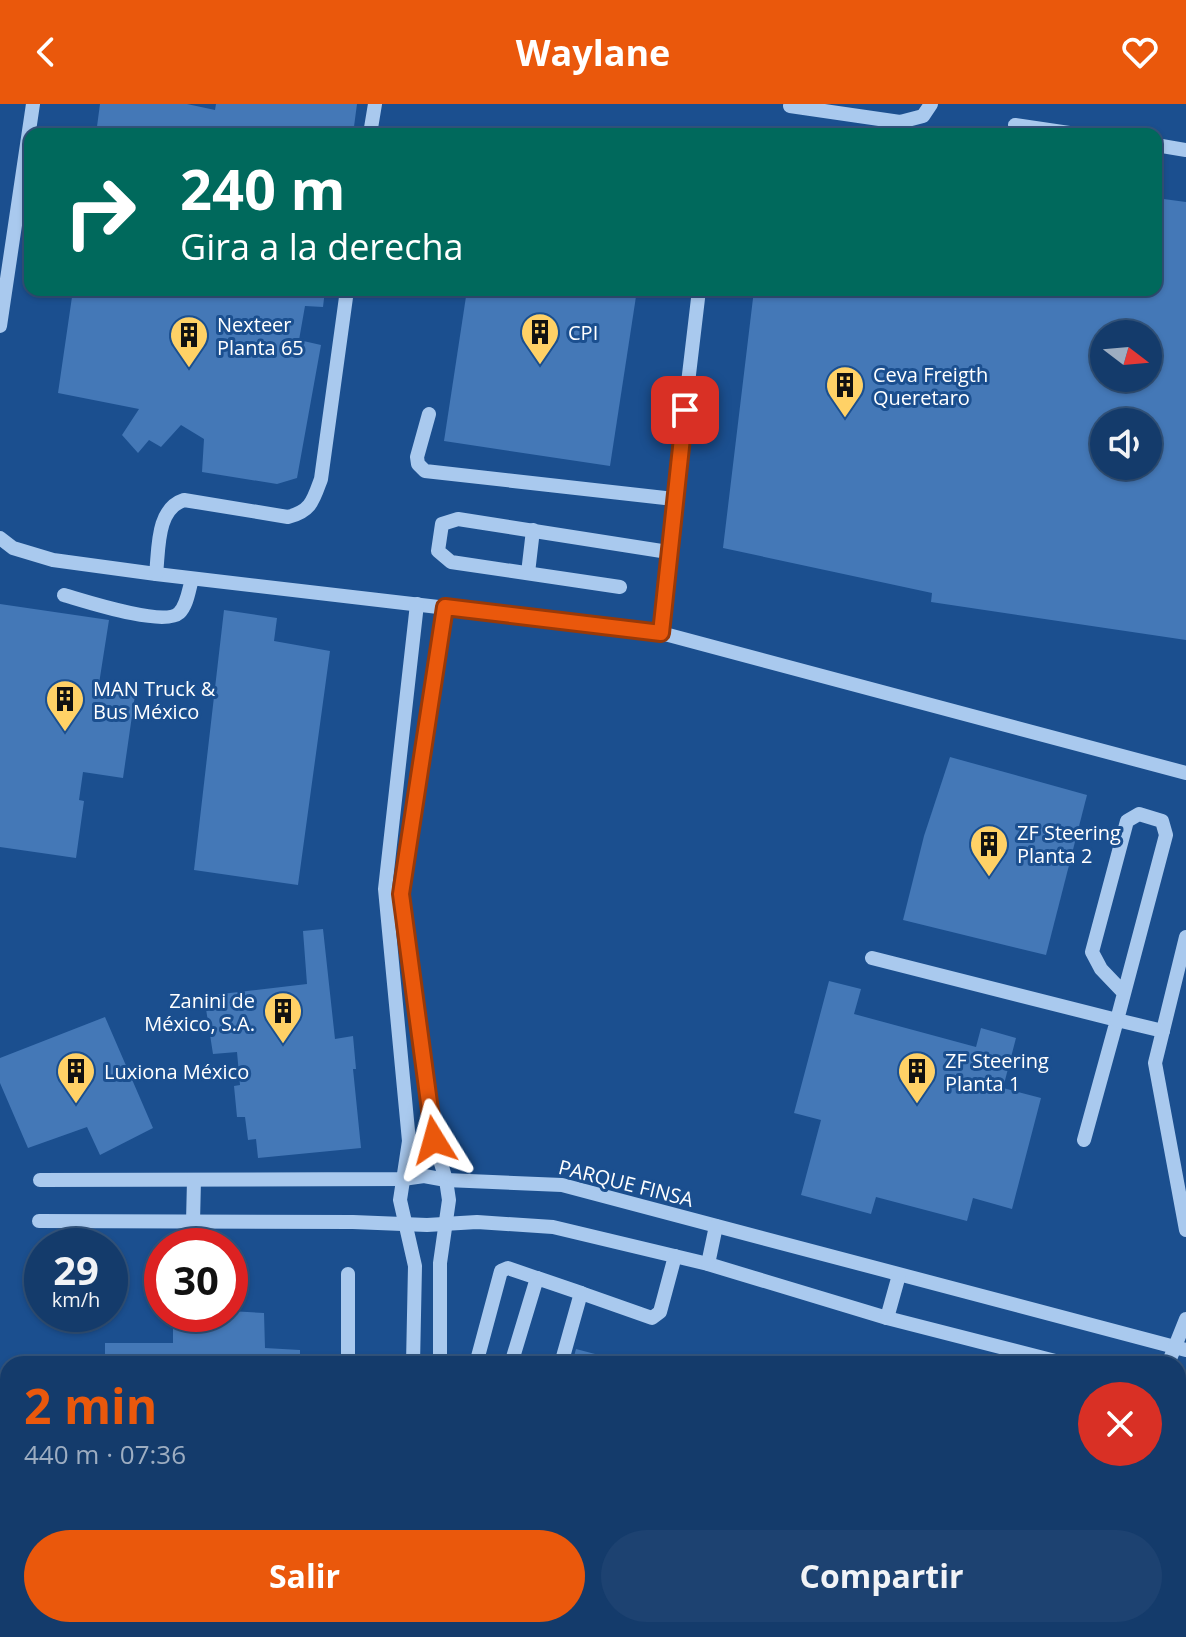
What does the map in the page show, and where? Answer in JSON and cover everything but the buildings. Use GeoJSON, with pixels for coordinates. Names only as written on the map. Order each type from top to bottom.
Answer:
{"type":"FeatureCollection","features":[{"type":"Feature","properties":{"kind":"street"},"geometry":{"type":"LineString","coordinates":[[29,128],[33,104]]}},
{"type":"Feature","properties":{"kind":"street"},"geometry":{"type":"LineString","coordinates":[[371,128],[375,104]]}},
{"type":"Feature","properties":{"kind":"street"},"geometry":{"type":"LineString","coordinates":[[790,106],[900,122],[923,116],[931,104]]}},
{"type":"Feature","properties":{"kind":"street"},"geometry":{"type":"LineString","coordinates":[[1015,125],[1035,128]]}},
{"type":"Feature","properties":{"kind":"street"},"geometry":{"type":"LineString","coordinates":[[1162,146],[1186,150]]}},
{"type":"Feature","properties":{"kind":"street"},"geometry":{"type":"LineString","coordinates":[[0,326],[24,165]]}},
{"type":"Feature","properties":{"kind":"street"},"geometry":{"type":"LineString","coordinates":[[156,574],[161,531],[167,512],[174,503],[184,500],[288,517],[303,513],[312,502],[321,479],[346,296]]}},
{"type":"Feature","properties":{"kind":"street"},"geometry":{"type":"LineString","coordinates":[[661,633],[698,296]]}},
{"type":"Feature","properties":{"kind":"street"},"geometry":{"type":"LineString","coordinates":[[429,414],[417,457],[418,464],[425,471],[674,499]]}},
{"type":"Feature","properties":{"kind":"street"},"geometry":{"type":"LineString","coordinates":[[620,587],[451,562],[438,551],[442,524],[458,519],[668,552]]}},
{"type":"Feature","properties":{"kind":"street"},"geometry":{"type":"LineString","coordinates":[[528,573],[533,530]]}},
{"type":"Feature","properties":{"kind":"street"},"geometry":{"type":"LineString","coordinates":[[0,538],[13,548],[40,557],[156,574],[661,633],[1186,773]]}},
{"type":"Feature","properties":{"kind":"street"},"geometry":{"type":"LineString","coordinates":[[64,595],[158,618],[176,617],[183,609],[192,579]]}},
{"type":"Feature","properties":{"kind":"street"},"geometry":{"type":"LineString","coordinates":[[413,1356],[415,1266],[400,1200],[409,1141],[385,889],[417,604]]}},
{"type":"Feature","properties":{"kind":"street"},"geometry":{"type":"LineString","coordinates":[[440,1356],[440,1263],[449,1200],[434,1140],[401,894],[445,607]]}},
{"type":"Feature","properties":{"kind":"street"},"geometry":{"type":"LineString","coordinates":[[1084,1140],[1166,835],[1162,821],[1139,814],[1127,821],[1092,952],[1101,969],[1122,991]]}},
{"type":"Feature","properties":{"kind":"street"},"geometry":{"type":"LineString","coordinates":[[1186,937],[1155,1063],[1180,1168],[1186,1225]]}},
{"type":"Feature","properties":{"kind":"street"},"geometry":{"type":"LineString","coordinates":[[872,958],[1163,1031]]}},
{"type":"Feature","properties":{"kind":"street","name":"PARQUE FINSA"},"geometry":{"type":"LineString","coordinates":[[40,1180],[403,1179],[424,1176],[446,1180],[562,1185],[1180,1349]]}},
{"type":"Feature","properties":{"kind":"street"},"geometry":{"type":"LineString","coordinates":[[193,1222],[194,1180]]}},
{"type":"Feature","properties":{"kind":"street"},"geometry":{"type":"LineString","coordinates":[[39,1221],[427,1225],[477,1222],[553,1227],[708,1264],[887,1318],[1036,1356]]}},
{"type":"Feature","properties":{"kind":"street"},"geometry":{"type":"LineString","coordinates":[[708,1264],[716,1226]]}},
{"type":"Feature","properties":{"kind":"street"},"geometry":{"type":"LineString","coordinates":[[478,1356],[501,1271],[508,1268],[652,1318],[660,1312],[675,1256]]}},
{"type":"Feature","properties":{"kind":"street"},"geometry":{"type":"LineString","coordinates":[[348,1274],[348,1356]]}},
{"type":"Feature","properties":{"kind":"street"},"geometry":{"type":"LineString","coordinates":[[887,1318],[899,1275]]}},
{"type":"Feature","properties":{"kind":"street"},"geometry":{"type":"LineString","coordinates":[[513,1356],[537,1278]]}},
{"type":"Feature","properties":{"kind":"street"},"geometry":{"type":"LineString","coordinates":[[563,1356],[581,1293]]}},
{"type":"Feature","properties":{"kind":"street"},"geometry":{"type":"LineString","coordinates":[[1180,1349],[1186,1319]]}},
{"type":"Feature","properties":{"kind":"place","name":"CPI"},"geometry":{"type":"Point","coordinates":[540,366]}},
{"type":"Feature","properties":{"kind":"place","name":"Nexteer Planta 65"},"geometry":{"type":"Point","coordinates":[189,369]}},
{"type":"Feature","properties":{"kind":"place","name":"Ceva Freigth Queretaro"},"geometry":{"type":"Point","coordinates":[845,419]}},
{"type":"Feature","properties":{"kind":"place","name":"MAN Truck & Bus México"},"geometry":{"type":"Point","coordinates":[65,733]}},
{"type":"Feature","properties":{"kind":"place","name":"ZF Steering Planta 2"},"geometry":{"type":"Point","coordinates":[989,878]}},
{"type":"Feature","properties":{"kind":"place","name":"Zanini de México, S.A."},"geometry":{"type":"Point","coordinates":[283,1045]}},
{"type":"Feature","properties":{"kind":"place","name":"Luxiona México"},"geometry":{"type":"Point","coordinates":[76,1105]}},
{"type":"Feature","properties":{"kind":"place","name":"ZF Steering Planta 1"},"geometry":{"type":"Point","coordinates":[917,1105]}},
{"type":"Feature","properties":{"kind":"route"},"geometry":{"type":"LineString","coordinates":[[434,1140],[401,894],[445,607],[661,633],[685,410]]}}]}
